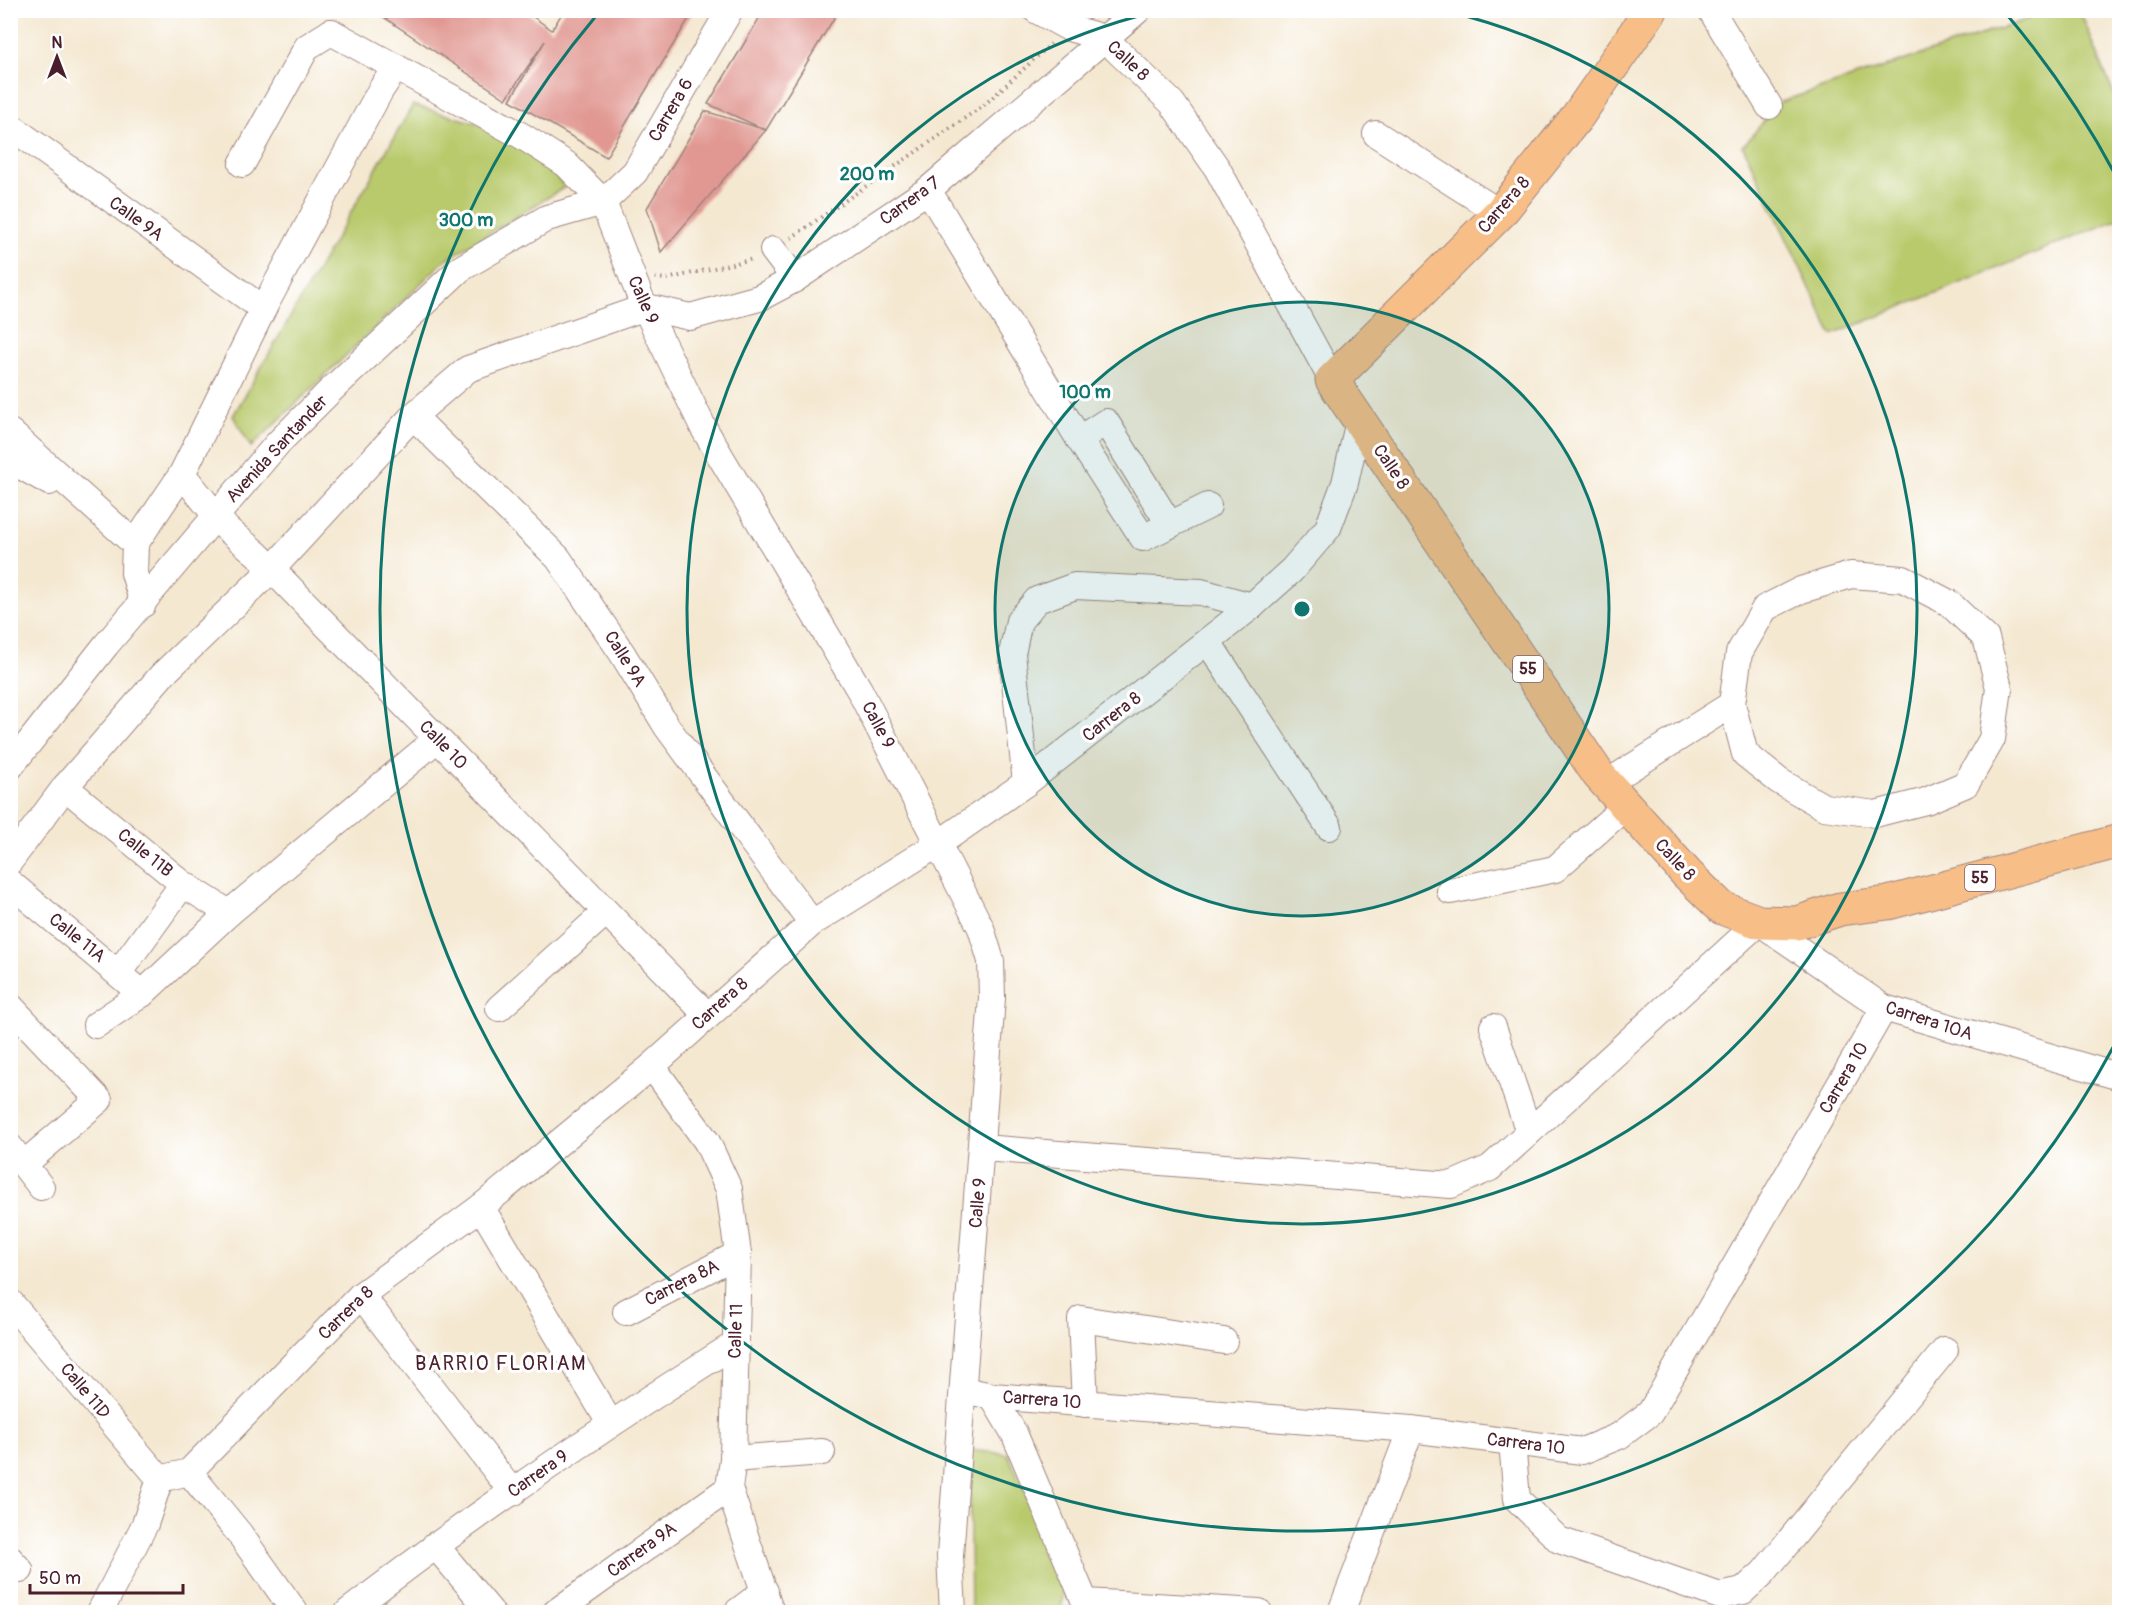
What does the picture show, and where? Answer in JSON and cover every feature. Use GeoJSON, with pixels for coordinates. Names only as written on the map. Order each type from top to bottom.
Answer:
{"type":"FeatureCollection","features":[{"type":"Feature","properties":{"kind":"highway","name":"Carrera 8"},"geometry":{"type":"LineString","coordinates":[[1332,380],[1500,213],[1577,117],[1651,10]]}},
{"type":"Feature","properties":{"kind":"highway","name":"Calle 8"},"geometry":{"type":"LineString","coordinates":[[1332,380],[1616,795],[1687,874],[1722,908],[1759,922]]}},
{"type":"Feature","properties":{"kind":"highway","name":"55"},"geometry":{"type":"LineString","coordinates":[[1840,909],[1880,883],[2120,819]]}},
{"type":"Feature","properties":{"kind":"highway","name":"55"},"geometry":{"type":"LineString","coordinates":[[1759,922],[1797,923],[1840,909],[1888,903],[2120,841]]}},
{"type":"Feature","properties":{"kind":"street","name":"Carrera 6"},"geometry":{"type":"LineString","coordinates":[[603,202],[635,172],[730,10]]}},
{"type":"Feature","properties":{"kind":"street","name":"Carrera 7"},"geometry":{"type":"LineString","coordinates":[[639,291],[690,317],[759,298],[784,266],[928,190],[1067,24],[1138,10]]}},
{"type":"Feature","properties":{"kind":"street"},"geometry":{"type":"LineString","coordinates":[[1711,10],[1769,106]]}},
{"type":"Feature","properties":{"kind":"street","name":"Calle 9"},"geometry":{"type":"LineString","coordinates":[[328,21],[396,67],[522,136],[566,164],[603,202],[639,291],[703,427],[860,691],[981,928],[991,961],[992,998],[950,1556],[953,1611]]}},
{"type":"Feature","properties":{"kind":"street"},"geometry":{"type":"LineString","coordinates":[[242,164],[307,47],[328,21]]}},
{"type":"Feature","properties":{"kind":"street","name":"Calle 8"},"geometry":{"type":"LineString","coordinates":[[1067,24],[1172,103],[1217,168],[1332,380]]}},
{"type":"Feature","properties":{"kind":"street"},"geometry":{"type":"LineString","coordinates":[[143,604],[134,573],[135,544],[182,474],[263,309],[380,91],[396,67]]}},
{"type":"Feature","properties":{"kind":"street","name":"Calle 9A"},"geometry":{"type":"LineString","coordinates":[[10,126],[263,309]]}},
{"type":"Feature","properties":{"kind":"street"},"geometry":{"type":"LineString","coordinates":[[1376,134],[1500,213]]}},
{"type":"Feature","properties":{"kind":"street"},"geometry":{"type":"LineString","coordinates":[[928,190],[1079,440],[1143,538],[1208,506]]}},
{"type":"Feature","properties":{"kind":"street","name":"Avenida Santander"},"geometry":{"type":"LineString","coordinates":[[10,767],[106,645],[222,522],[278,443],[460,269],[547,219],[603,202]]}},
{"type":"Feature","properties":{"kind":"street"},"geometry":{"type":"LineString","coordinates":[[10,861],[65,787],[264,561],[413,416],[468,369],[639,291]]}},
{"type":"Feature","properties":{"kind":"street","name":"Calle 9A"},"geometry":{"type":"LineString","coordinates":[[413,416],[558,558],[622,653],[667,727],[812,923]]}},
{"type":"Feature","properties":{"kind":"street","name":"Carrera 8"},"geometry":{"type":"LineString","coordinates":[[189,1472],[361,1295],[481,1207],[652,1066],[812,923],[938,844],[1026,783],[1252,606],[1292,570],[1328,528],[1345,483],[1359,420]]}},
{"type":"Feature","properties":{"kind":"street"},"geometry":{"type":"LineString","coordinates":[[10,432],[135,544]]}},
{"type":"Feature","properties":{"kind":"street"},"geometry":{"type":"LineString","coordinates":[[10,460],[92,507]]}},
{"type":"Feature","properties":{"kind":"street","name":"Calle 10"},"geometry":{"type":"LineString","coordinates":[[182,474],[222,522],[264,561],[707,1015]]}},
{"type":"Feature","properties":{"kind":"street"},"geometry":{"type":"LineString","coordinates":[[1450,891],[1555,869],[1616,795],[1732,704],[1739,653],[1766,608],[1801,590],[1851,575],[1903,579],[1949,603],[1986,638],[1999,688],[1992,739],[1966,784],[1926,801],[1875,814],[1824,807],[1779,781],[1745,754],[1732,704]]}},
{"type":"Feature","properties":{"kind":"street"},"geometry":{"type":"LineString","coordinates":[[1026,783],[1012,654],[1018,621],[1037,600],[1075,586],[1201,592],[1252,606]]}},
{"type":"Feature","properties":{"kind":"street"},"geometry":{"type":"LineString","coordinates":[[1208,642],[1329,827]]}},
{"type":"Feature","properties":{"kind":"street"},"geometry":{"type":"LineString","coordinates":[[96,1026],[142,994],[229,913],[437,739]]}},
{"type":"Feature","properties":{"kind":"street","name":"Calle 11B"},"geometry":{"type":"LineString","coordinates":[[65,787],[183,884],[229,913]]}},
{"type":"Feature","properties":{"kind":"street","name":"Calle 11A"},"geometry":{"type":"LineString","coordinates":[[10,883],[119,972],[142,994]]}},
{"type":"Feature","properties":{"kind":"street"},"geometry":{"type":"LineString","coordinates":[[119,972],[183,884]]}},
{"type":"Feature","properties":{"kind":"street"},"geometry":{"type":"LineString","coordinates":[[499,1008],[606,912]]}},
{"type":"Feature","properties":{"kind":"street"},"geometry":{"type":"LineString","coordinates":[[982,1148],[1450,1185],[1490,1168],[1759,922]]}},
{"type":"Feature","properties":{"kind":"street","name":"Carrera 10A"},"geometry":{"type":"LineString","coordinates":[[1759,922],[1884,1008],[2120,1077]]}},
{"type":"Feature","properties":{"kind":"street"},"geometry":{"type":"LineString","coordinates":[[10,1006],[99,1100],[17,1156],[41,1187]]}},
{"type":"Feature","properties":{"kind":"street","name":"Carrera 10"},"geometry":{"type":"LineString","coordinates":[[963,1390],[992,1396],[1411,1429],[1581,1451],[1619,1437],[1650,1413],[1884,1008]]}},
{"type":"Feature","properties":{"kind":"street"},"geometry":{"type":"LineString","coordinates":[[1493,1026],[1528,1132]]}},
{"type":"Feature","properties":{"kind":"street","name":"Calle 11"},"geometry":{"type":"LineString","coordinates":[[652,1066],[707,1142],[729,1189],[738,1254],[733,1459],[729,1488],[768,1602]]}},
{"type":"Feature","properties":{"kind":"street"},"geometry":{"type":"LineString","coordinates":[[481,1207],[610,1423]]}},
{"type":"Feature","properties":{"kind":"street","name":"Carrera 8A"},"geometry":{"type":"LineString","coordinates":[[626,1312],[738,1254]]}},
{"type":"Feature","properties":{"kind":"street"},"geometry":{"type":"LineString","coordinates":[[361,1295],[513,1492]]}},
{"type":"Feature","properties":{"kind":"street","name":"Calle 11D"},"geometry":{"type":"LineString","coordinates":[[13,1310],[160,1479]]}},
{"type":"Feature","properties":{"kind":"street"},"geometry":{"type":"LineString","coordinates":[[1085,1404],[1081,1319],[1224,1341]]}},
{"type":"Feature","properties":{"kind":"street","name":"Carrera 9"},"geometry":{"type":"LineString","coordinates":[[348,1612],[435,1545],[610,1423],[735,1344]]}},
{"type":"Feature","properties":{"kind":"street"},"geometry":{"type":"LineString","coordinates":[[1512,1442],[1517,1499],[1559,1540],[1720,1596],[1743,1591],[1763,1573],[1945,1350]]}},
{"type":"Feature","properties":{"kind":"street"},"geometry":{"type":"LineString","coordinates":[[992,1396],[1014,1433],[1080,1609],[1259,1612]]}},
{"type":"Feature","properties":{"kind":"street"},"geometry":{"type":"LineString","coordinates":[[1341,1612],[1411,1429]]}},
{"type":"Feature","properties":{"kind":"street"},"geometry":{"type":"LineString","coordinates":[[733,1459],[822,1452]]}},
{"type":"Feature","properties":{"kind":"street"},"geometry":{"type":"LineString","coordinates":[[100,1612],[145,1524],[160,1479],[189,1472],[239,1533],[295,1612]]}},
{"type":"Feature","properties":{"kind":"street","name":"Carrera 9A"},"geometry":{"type":"LineString","coordinates":[[556,1612],[729,1488]]}},
{"type":"Feature","properties":{"kind":"street"},"geometry":{"type":"LineString","coordinates":[[435,1545],[491,1612]]}},
{"type":"Feature","properties":{"kind":"street"},"geometry":{"type":"LineString","coordinates":[[737,1612],[768,1602]]}},
{"type":"Feature","properties":{"kind":"path"},"geometry":{"type":"LineString","coordinates":[[639,291],[667,279],[757,258],[784,266],[984,105],[1067,24]]}},
{"type":"Feature","properties":{"kind":"path"},"geometry":{"type":"LineString","coordinates":[[953,1611],[1080,1609]]}},
{"type":"Feature","properties":{"kind":"green space"},"geometry":{"type":"Polygon","coordinates":[[[2052,11],[2080,11],[2119,107],[2119,219],[1832,335],[1743,146],[1780,102],[2052,11]]]}},
{"type":"Feature","properties":{"kind":"green space"},"geometry":{"type":"Polygon","coordinates":[[[413,105],[518,135],[565,187],[445,260],[251,447],[233,416],[413,105]]]}},
{"type":"Feature","properties":{"kind":"green space"},"geometry":{"type":"Polygon","coordinates":[[[969,1450],[1008,1454],[1065,1579],[1061,1612],[971,1612],[969,1450]]]}},
{"type":"Feature","properties":{"kind":"building"},"geometry":{"type":"Polygon","coordinates":[[[373,10],[523,10],[552,30],[564,10],[694,10],[606,157],[510,100],[545,41],[506,99],[373,10]]]}},
{"type":"Feature","properties":{"kind":"building"},"geometry":{"type":"Polygon","coordinates":[[[764,10],[839,10],[766,130],[708,104],[764,10]]]}},
{"type":"Feature","properties":{"kind":"building"},"geometry":{"type":"Polygon","coordinates":[[[705,111],[766,130],[661,252],[647,208],[705,111]]]}},
{"type":"Feature","properties":{"kind":"district","name":"BARRIO FLORIAM"},"geometry":{"type":"Point","coordinates":[501,1363]}}]}
